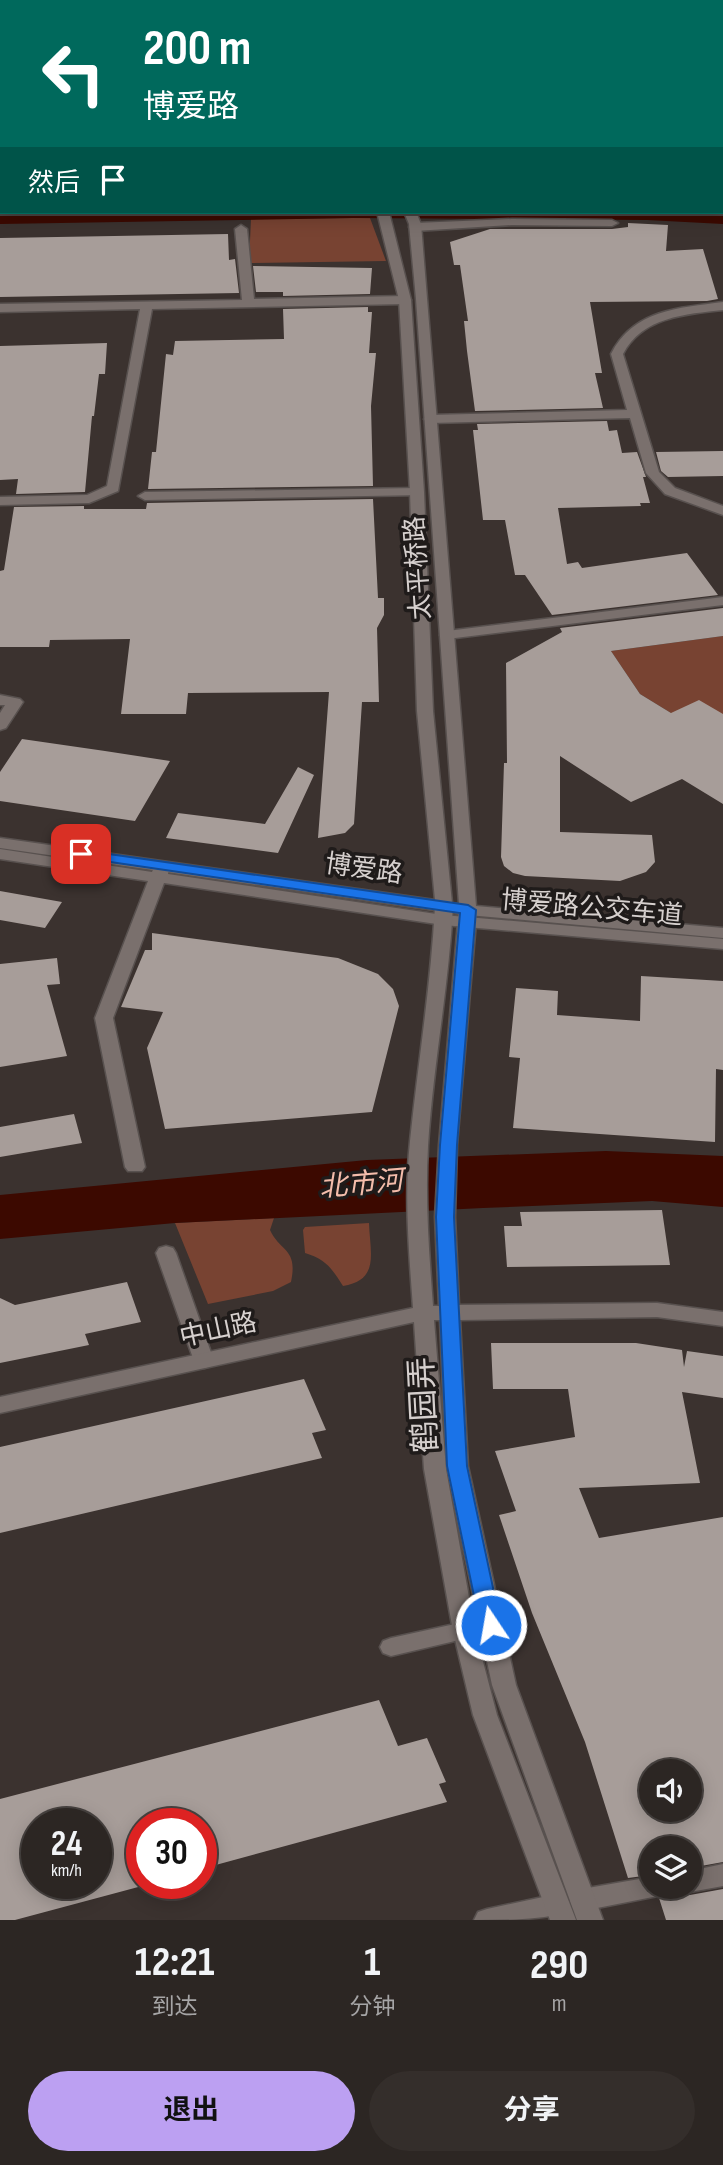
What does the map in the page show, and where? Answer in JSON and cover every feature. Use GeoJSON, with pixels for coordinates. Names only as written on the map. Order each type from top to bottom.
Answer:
{"type":"FeatureCollection","features":[{"type":"Feature","properties":{"kind":"main road"},"geometry":{"type":"LineString","coordinates":[[385,217],[405,300],[417,492],[425,711],[444,913]]}},
{"type":"Feature","properties":{"kind":"main road"},"geometry":{"type":"LineString","coordinates":[[413,221],[612,223]]}},
{"type":"Feature","properties":{"kind":"main road","name":"太平桥路"},"geometry":{"type":"LineString","coordinates":[[413,221],[431,419],[468,916]]}},
{"type":"Feature","properties":{"kind":"main road"},"geometry":{"type":"LineString","coordinates":[[241,229],[247,302]]}},
{"type":"Feature","properties":{"kind":"main road"},"geometry":{"type":"LineString","coordinates":[[0,308],[405,300]]}},
{"type":"Feature","properties":{"kind":"main road"},"geometry":{"type":"LineString","coordinates":[[0,501],[89,499],[113,488],[147,304]]}},
{"type":"Feature","properties":{"kind":"main road"},"geometry":{"type":"LineString","coordinates":[[723,306],[695,309],[655,319],[628,335],[617,354],[653,473],[670,491],[723,511]]}},
{"type":"Feature","properties":{"kind":"main road"},"geometry":{"type":"LineString","coordinates":[[431,419],[634,414]]}},
{"type":"Feature","properties":{"kind":"main road"},"geometry":{"type":"LineString","coordinates":[[145,495],[417,492]]}},
{"type":"Feature","properties":{"kind":"main road"},"geometry":{"type":"LineString","coordinates":[[447,635],[723,601]]}},
{"type":"Feature","properties":{"kind":"main road"},"geometry":{"type":"LineString","coordinates":[[0,700],[15,702],[0,725]]}},
{"type":"Feature","properties":{"kind":"main road"},"geometry":{"type":"LineString","coordinates":[[0,843],[160,872],[104,1018],[135,1167]]}},
{"type":"Feature","properties":{"kind":"main road","name":"博爱路公交车道"},"geometry":{"type":"LineString","coordinates":[[0,854],[160,872],[468,916],[723,944]]}},
{"type":"Feature","properties":{"kind":"main road","name":"鹤园弄"},"geometry":{"type":"LineString","coordinates":[[444,913],[441,967],[419,1143],[416,1217],[435,1469],[464,1631],[485,1715],[560,1912]]}},
{"type":"Feature","properties":{"kind":"main road"},"geometry":{"type":"LineString","coordinates":[[468,916],[723,933]]}},
{"type":"Feature","properties":{"kind":"main road","name":"鹤园弄"},"geometry":{"type":"LineString","coordinates":[[468,916],[448,1145],[445,1217],[457,1466],[504,1685],[586,1910]]}},
{"type":"Feature","properties":{"kind":"main road"},"geometry":{"type":"LineString","coordinates":[[166,1252],[204,1361]]}},
{"type":"Feature","properties":{"kind":"main road","name":"中山路"},"geometry":{"type":"LineString","coordinates":[[0,1405],[422,1312],[657,1310],[723,1319]]}},
{"type":"Feature","properties":{"kind":"main road"},"geometry":{"type":"LineString","coordinates":[[391,1647],[464,1631]]}},
{"type":"Feature","properties":{"kind":"main road"},"geometry":{"type":"LineString","coordinates":[[702,1879],[723,1875]]}},
{"type":"Feature","properties":{"kind":"main road"},"geometry":{"type":"LineString","coordinates":[[586,1910],[639,1893]]}},
{"type":"Feature","properties":{"kind":"main road"},"geometry":{"type":"LineString","coordinates":[[487,1920],[560,1912]]}},
{"type":"Feature","properties":{"kind":"shaded area"},"geometry":{"type":"Polygon","coordinates":[[[370,218],[386,261],[249,263],[251,219],[370,218]]]}},
{"type":"Feature","properties":{"kind":"shaded area"},"geometry":{"type":"Polygon","coordinates":[[[723,636],[723,745],[640,694],[611,651],[723,636]]]}},
{"type":"Feature","properties":{"kind":"shaded area"},"geometry":{"type":"Polygon","coordinates":[[[274,1218],[270,1230],[290,1257],[293,1271],[291,1282],[273,1291],[208,1304],[175,1223],[274,1218]]]}},
{"type":"Feature","properties":{"kind":"shaded area"},"geometry":{"type":"Polygon","coordinates":[[[369,1223],[370,1264],[363,1278],[355,1283],[343,1286],[328,1265],[305,1253],[305,1227],[369,1223]]]}},
{"type":"Feature","properties":{"kind":"water"},"geometry":{"type":"Polygon","coordinates":[[[0,214],[723,214],[723,224],[647,220],[353,218],[0,224],[0,214]]]}},
{"type":"Feature","properties":{"kind":"water","name":"北市河"},"geometry":{"type":"Polygon","coordinates":[[[606,1151],[723,1156],[723,1207],[652,1201],[483,1208],[175,1223],[0,1239],[0,1195],[367,1160],[606,1151]]]}},
{"type":"Feature","properties":{"kind":"building"},"geometry":{"type":"Polygon","coordinates":[[[628,223],[668,225],[666,251],[703,249],[718,299],[590,302],[602,373],[595,373],[603,408],[475,411],[464,321],[468,321],[460,265],[454,265],[450,242],[490,229],[612,229],[628,227],[628,223]]]}},
{"type":"Feature","properties":{"kind":"building"},"geometry":{"type":"Polygon","coordinates":[[[228,234],[229,260],[235,259],[239,293],[0,297],[0,238],[228,234]]]}},
{"type":"Feature","properties":{"kind":"building"},"geometry":{"type":"Polygon","coordinates":[[[253,266],[372,268],[370,294],[283,296],[283,292],[256,292],[253,266]]]}},
{"type":"Feature","properties":{"kind":"building"},"geometry":{"type":"Polygon","coordinates":[[[368,307],[368,312],[372,312],[369,353],[376,353],[371,406],[373,486],[148,489],[152,452],[156,452],[166,354],[173,355],[175,341],[284,339],[283,309],[368,307]]]}},
{"type":"Feature","properties":{"kind":"building"},"geometry":{"type":"Polygon","coordinates":[[[107,343],[105,374],[99,374],[92,416],[85,492],[16,494],[18,479],[0,480],[0,346],[107,343]]]}},
{"type":"Feature","properties":{"kind":"building"},"geometry":{"type":"Polygon","coordinates":[[[607,421],[609,431],[617,430],[622,453],[637,452],[646,477],[643,477],[650,503],[640,503],[641,506],[558,508],[567,564],[578,562],[582,568],[687,553],[718,595],[552,615],[525,575],[515,575],[505,520],[483,520],[473,430],[478,430],[477,424],[607,421]]]}},
{"type":"Feature","properties":{"kind":"building"},"geometry":{"type":"Polygon","coordinates":[[[723,451],[723,476],[668,477],[661,471],[656,452],[723,451]]]}},
{"type":"Feature","properties":{"kind":"building"},"geometry":{"type":"Polygon","coordinates":[[[373,499],[378,598],[384,598],[384,615],[377,628],[379,702],[362,702],[354,824],[345,833],[318,838],[329,692],[188,693],[186,714],[121,714],[130,639],[50,640],[49,647],[0,647],[0,571],[4,570],[14,507],[146,509],[147,503],[373,499]]]}},
{"type":"Feature","properties":{"kind":"building"},"geometry":{"type":"Polygon","coordinates":[[[723,608],[723,636],[611,651],[640,694],[671,713],[699,700],[723,714],[723,804],[682,779],[631,802],[560,756],[560,832],[652,835],[655,862],[646,872],[620,881],[525,876],[513,873],[504,866],[501,857],[504,763],[507,763],[506,663],[562,632],[560,628],[723,608]]]}},
{"type":"Feature","properties":{"kind":"building"},"geometry":{"type":"Polygon","coordinates":[[[22,739],[170,761],[135,821],[0,801],[0,772],[22,739]]]}},
{"type":"Feature","properties":{"kind":"building"},"geometry":{"type":"Polygon","coordinates":[[[298,767],[314,775],[278,853],[166,838],[178,813],[265,824],[298,767]]]}},
{"type":"Feature","properties":{"kind":"building"},"geometry":{"type":"Polygon","coordinates":[[[0,891],[62,902],[45,928],[0,920],[0,891]]]}},
{"type":"Feature","properties":{"kind":"building"},"geometry":{"type":"Polygon","coordinates":[[[152,933],[338,958],[378,974],[393,989],[399,1006],[372,1112],[165,1129],[147,1048],[163,1012],[121,1007],[145,950],[152,950],[152,933]]]}},
{"type":"Feature","properties":{"kind":"building"},"geometry":{"type":"Polygon","coordinates":[[[57,958],[60,984],[47,985],[67,1056],[0,1067],[0,964],[57,958]]]}},
{"type":"Feature","properties":{"kind":"building"},"geometry":{"type":"Polygon","coordinates":[[[641,976],[723,981],[723,1070],[716,1069],[715,1142],[513,1128],[520,1058],[509,1057],[516,988],[558,991],[557,1015],[640,1021],[641,976]]]}},
{"type":"Feature","properties":{"kind":"building"},"geometry":{"type":"Polygon","coordinates":[[[74,1114],[82,1143],[0,1157],[0,1127],[74,1114]]]}},
{"type":"Feature","properties":{"kind":"building"},"geometry":{"type":"Polygon","coordinates":[[[662,1210],[670,1265],[507,1267],[504,1226],[522,1226],[520,1212],[662,1210]]]}},
{"type":"Feature","properties":{"kind":"building"},"geometry":{"type":"Polygon","coordinates":[[[127,1282],[141,1322],[85,1334],[89,1345],[0,1363],[0,1298],[15,1305],[127,1282]]]}},
{"type":"Feature","properties":{"kind":"building"},"geometry":{"type":"Polygon","coordinates":[[[491,1343],[636,1343],[682,1350],[684,1367],[687,1351],[723,1356],[723,1398],[682,1392],[700,1483],[579,1488],[599,1538],[723,1517],[723,1862],[702,1866],[702,1836],[639,1836],[639,1877],[628,1878],[585,1742],[532,1613],[499,1515],[516,1511],[495,1451],[575,1437],[568,1389],[493,1389],[491,1343]]]}},
{"type":"Feature","properties":{"kind":"building"},"geometry":{"type":"Polygon","coordinates":[[[304,1379],[326,1430],[312,1433],[322,1458],[0,1533],[0,1447],[304,1379]]]}},
{"type":"Feature","properties":{"kind":"building"},"geometry":{"type":"Polygon","coordinates":[[[379,1700],[398,1746],[427,1738],[446,1782],[439,1784],[447,1802],[217,1865],[217,1808],[126,1808],[126,1890],[112,1894],[112,1808],[21,1808],[21,1899],[93,1899],[15,1920],[0,1920],[0,1799],[379,1700]]]}},
{"type":"Feature","properties":{"kind":"building"},"geometry":{"type":"Polygon","coordinates":[[[723,1889],[723,1920],[666,1920],[659,1899],[702,1899],[702,1893],[723,1889]]]}},
{"type":"Feature","properties":{"kind":"route"},"geometry":{"type":"LineString","coordinates":[[81,854],[468,910],[448,1145],[445,1217],[457,1466],[491,1625]]}}]}
